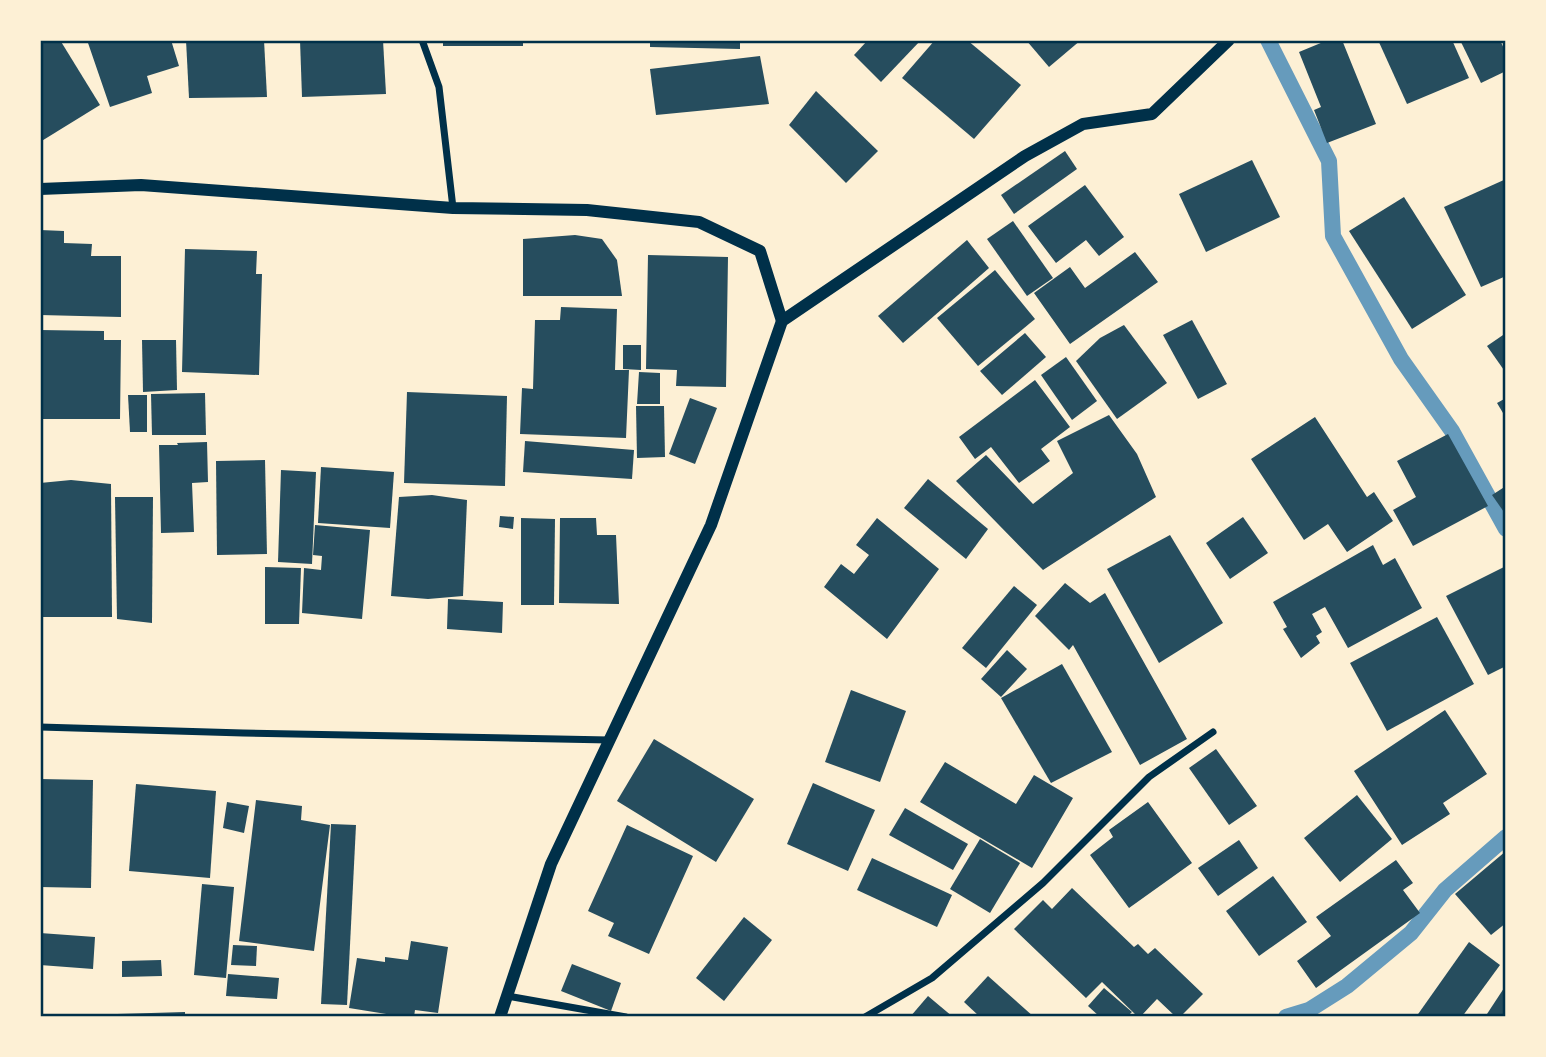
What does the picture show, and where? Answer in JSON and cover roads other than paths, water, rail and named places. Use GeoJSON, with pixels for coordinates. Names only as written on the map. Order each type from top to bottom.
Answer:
{"type":"FeatureCollection","features":[{"type":"Feature","properties":{"kind":"street"},"geometry":{"type":"LineString","coordinates":[[422,40],[439,87],[453,208]]}},
{"type":"Feature","properties":{"kind":"street"},"geometry":{"type":"LineString","coordinates":[[500,1017],[551,864],[711,525],[782,321],[1025,156],[1083,124],[1152,114],[1229,40]]}},
{"type":"Feature","properties":{"kind":"street"},"geometry":{"type":"LineString","coordinates":[[40,189],[141,185],[453,208],[587,210],[699,222],[760,251],[782,321]]}},
{"type":"Feature","properties":{"kind":"street"},"geometry":{"type":"LineString","coordinates":[[40,727],[609,740]]}},
{"type":"Feature","properties":{"kind":"street"},"geometry":{"type":"LineString","coordinates":[[865,1017],[932,978],[1043,883],[1149,778],[1213,732]]}},
{"type":"Feature","properties":{"kind":"street"},"geometry":{"type":"LineString","coordinates":[[507,996],[626,1017]]}},
{"type":"Feature","properties":{"kind":"waterway"},"geometry":{"type":"LineString","coordinates":[[1268,40],[1329,161],[1333,236],[1401,359],[1452,431],[1506,529]]}},
{"type":"Feature","properties":{"kind":"waterway"},"geometry":{"type":"LineString","coordinates":[[1286,1017],[1309,1010],[1347,986],[1411,933],[1445,890],[1506,837]]}}]}
